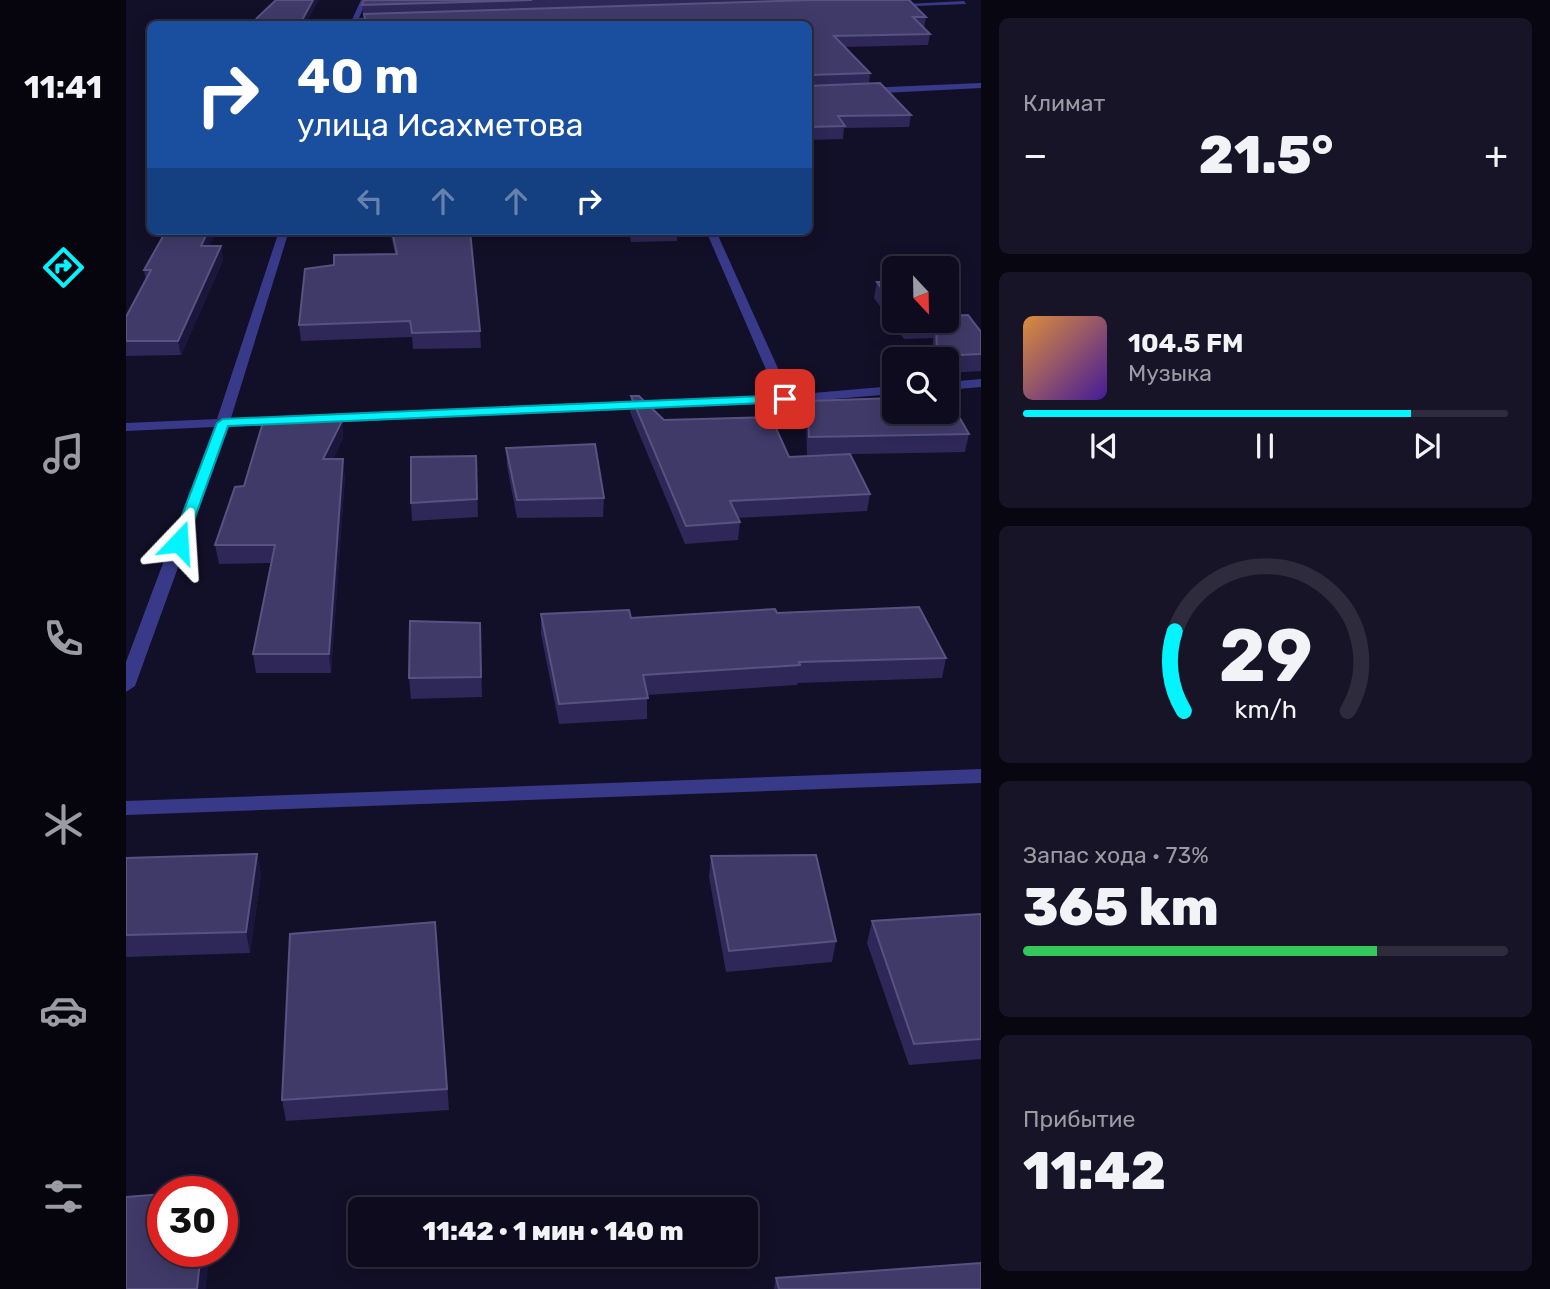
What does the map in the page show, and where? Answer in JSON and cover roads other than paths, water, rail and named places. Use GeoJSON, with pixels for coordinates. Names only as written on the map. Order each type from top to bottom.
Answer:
{"type":"FeatureCollection","features":[{"type":"Feature","properties":{"kind":"street"},"geometry":{"type":"LineString","coordinates":[[354,21],[363,0]]}},
{"type":"Feature","properties":{"kind":"street"},"geometry":{"type":"LineString","coordinates":[[882,6],[964,3]]}},
{"type":"Feature","properties":{"kind":"street"},"geometry":{"type":"LineString","coordinates":[[368,21],[395,19]]}},
{"type":"Feature","properties":{"kind":"street"},"geometry":{"type":"LineString","coordinates":[[848,92],[981,85]]}},
{"type":"Feature","properties":{"kind":"street"},"geometry":{"type":"LineString","coordinates":[[126,686],[223,423],[284,235]]}},
{"type":"Feature","properties":{"kind":"street"},"geometry":{"type":"LineString","coordinates":[[713,235],[785,399]]}},
{"type":"Feature","properties":{"kind":"street"},"geometry":{"type":"LineString","coordinates":[[959,385],[981,383]]}},
{"type":"Feature","properties":{"kind":"street"},"geometry":{"type":"LineString","coordinates":[[126,427],[785,399],[882,391]]}},
{"type":"Feature","properties":{"kind":"street"},"geometry":{"type":"LineString","coordinates":[[126,808],[981,776]]}}]}
